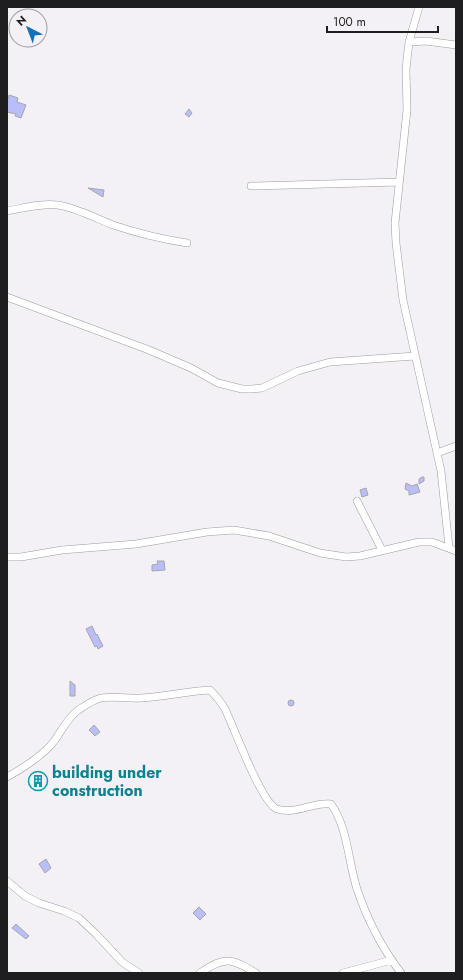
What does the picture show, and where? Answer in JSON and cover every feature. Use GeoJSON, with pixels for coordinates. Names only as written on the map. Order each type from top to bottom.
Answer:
{"type":"FeatureCollection","features":[{"type":"Feature","properties":{"kind":"street"},"geometry":{"type":"LineString","coordinates":[[7,557],[21,557],[62,550],[136,544],[207,532],[234,530],[269,536],[320,553],[346,557],[360,556],[419,542],[432,542],[453,549],[441,471],[403,300],[396,243],[395,223],[407,110],[406,69],[409,42],[419,7]]}},
{"type":"Feature","properties":{"kind":"street"},"geometry":{"type":"LineString","coordinates":[[409,42],[426,41],[456,45]]}},
{"type":"Feature","properties":{"kind":"street"},"geometry":{"type":"LineString","coordinates":[[252,186],[399,182]]}},
{"type":"Feature","properties":{"kind":"street"},"geometry":{"type":"LineString","coordinates":[[7,211],[42,205],[58,205],[133,232],[159,239],[186,243]]}},
{"type":"Feature","properties":{"kind":"street"},"geometry":{"type":"LineString","coordinates":[[7,297],[149,350],[191,368],[218,382],[242,389],[262,388],[298,371],[330,362],[415,356]]}},
{"type":"Feature","properties":{"kind":"street"},"geometry":{"type":"LineString","coordinates":[[437,453],[456,446]]}},
{"type":"Feature","properties":{"kind":"street"},"geometry":{"type":"LineString","coordinates":[[357,501],[382,550]]}},
{"type":"Feature","properties":{"kind":"street"},"geometry":{"type":"LineString","coordinates":[[7,777],[34,760],[55,741],[64,724],[76,712],[98,699],[108,697],[147,697],[197,690],[210,690],[217,696],[225,709],[259,785],[275,808],[288,811],[322,803],[331,804],[336,810],[348,849],[357,889],[381,943],[401,973]]}},
{"type":"Feature","properties":{"kind":"street"},"geometry":{"type":"LineString","coordinates":[[7,881],[25,896],[78,918],[96,934],[122,962],[139,973]]}},
{"type":"Feature","properties":{"kind":"street"},"geometry":{"type":"LineString","coordinates":[[343,973],[392,960]]}},
{"type":"Feature","properties":{"kind":"street"},"geometry":{"type":"LineString","coordinates":[[200,973],[219,962],[228,961],[236,963],[256,973]]}},
{"type":"Feature","properties":{"kind":"building"},"geometry":{"type":"Polygon","coordinates":[[[9,95],[18,98],[17,102],[26,105],[21,118],[15,116],[16,114],[7,112],[9,95]]]}},
{"type":"Feature","properties":{"kind":"building"},"geometry":{"type":"Polygon","coordinates":[[[189,109],[192,113],[189,117],[185,114],[189,109]]]}},
{"type":"Feature","properties":{"kind":"building"},"geometry":{"type":"Polygon","coordinates":[[[88,188],[104,190],[103,197],[88,188]]]}},
{"type":"Feature","properties":{"kind":"building"},"geometry":{"type":"Polygon","coordinates":[[[424,477],[424,481],[419,484],[419,479],[424,477]]]}},
{"type":"Feature","properties":{"kind":"building"},"geometry":{"type":"Polygon","coordinates":[[[406,483],[412,486],[417,484],[420,492],[409,495],[409,491],[405,489],[406,483]]]}},
{"type":"Feature","properties":{"kind":"building"},"geometry":{"type":"Polygon","coordinates":[[[366,488],[368,495],[362,497],[360,490],[366,488]]]}},
{"type":"Feature","properties":{"kind":"building"},"geometry":{"type":"Polygon","coordinates":[[[157,561],[164,561],[165,570],[152,571],[152,565],[158,564],[157,561]]]}},
{"type":"Feature","properties":{"kind":"building"},"geometry":{"type":"Polygon","coordinates":[[[92,626],[103,646],[98,649],[97,646],[95,647],[86,629],[92,626]]]}},
{"type":"Feature","properties":{"kind":"building"},"geometry":{"type":"Polygon","coordinates":[[[70,681],[75,685],[75,696],[70,696],[70,681]]]}},
{"type":"Feature","properties":{"kind":"building"},"geometry":{"type":"Polygon","coordinates":[[[291,700],[294,703],[291,706],[288,703],[291,700]]]}},
{"type":"Feature","properties":{"kind":"building"},"geometry":{"type":"Polygon","coordinates":[[[94,725],[100,732],[95,736],[89,730],[94,725]]]}},
{"type":"Feature","properties":{"kind":"building"},"geometry":{"type":"Polygon","coordinates":[[[46,859],[51,868],[45,873],[39,864],[46,859]]]}},
{"type":"Feature","properties":{"kind":"building"},"geometry":{"type":"Polygon","coordinates":[[[199,907],[206,914],[200,920],[193,913],[199,907]]]}},
{"type":"Feature","properties":{"kind":"building"},"geometry":{"type":"Polygon","coordinates":[[[16,924],[29,936],[26,939],[12,928],[16,924]]]}},
{"type":"Feature","properties":{"kind":"place","name":"building under construction"},"geometry":{"type":"Point","coordinates":[38,781]}}]}
